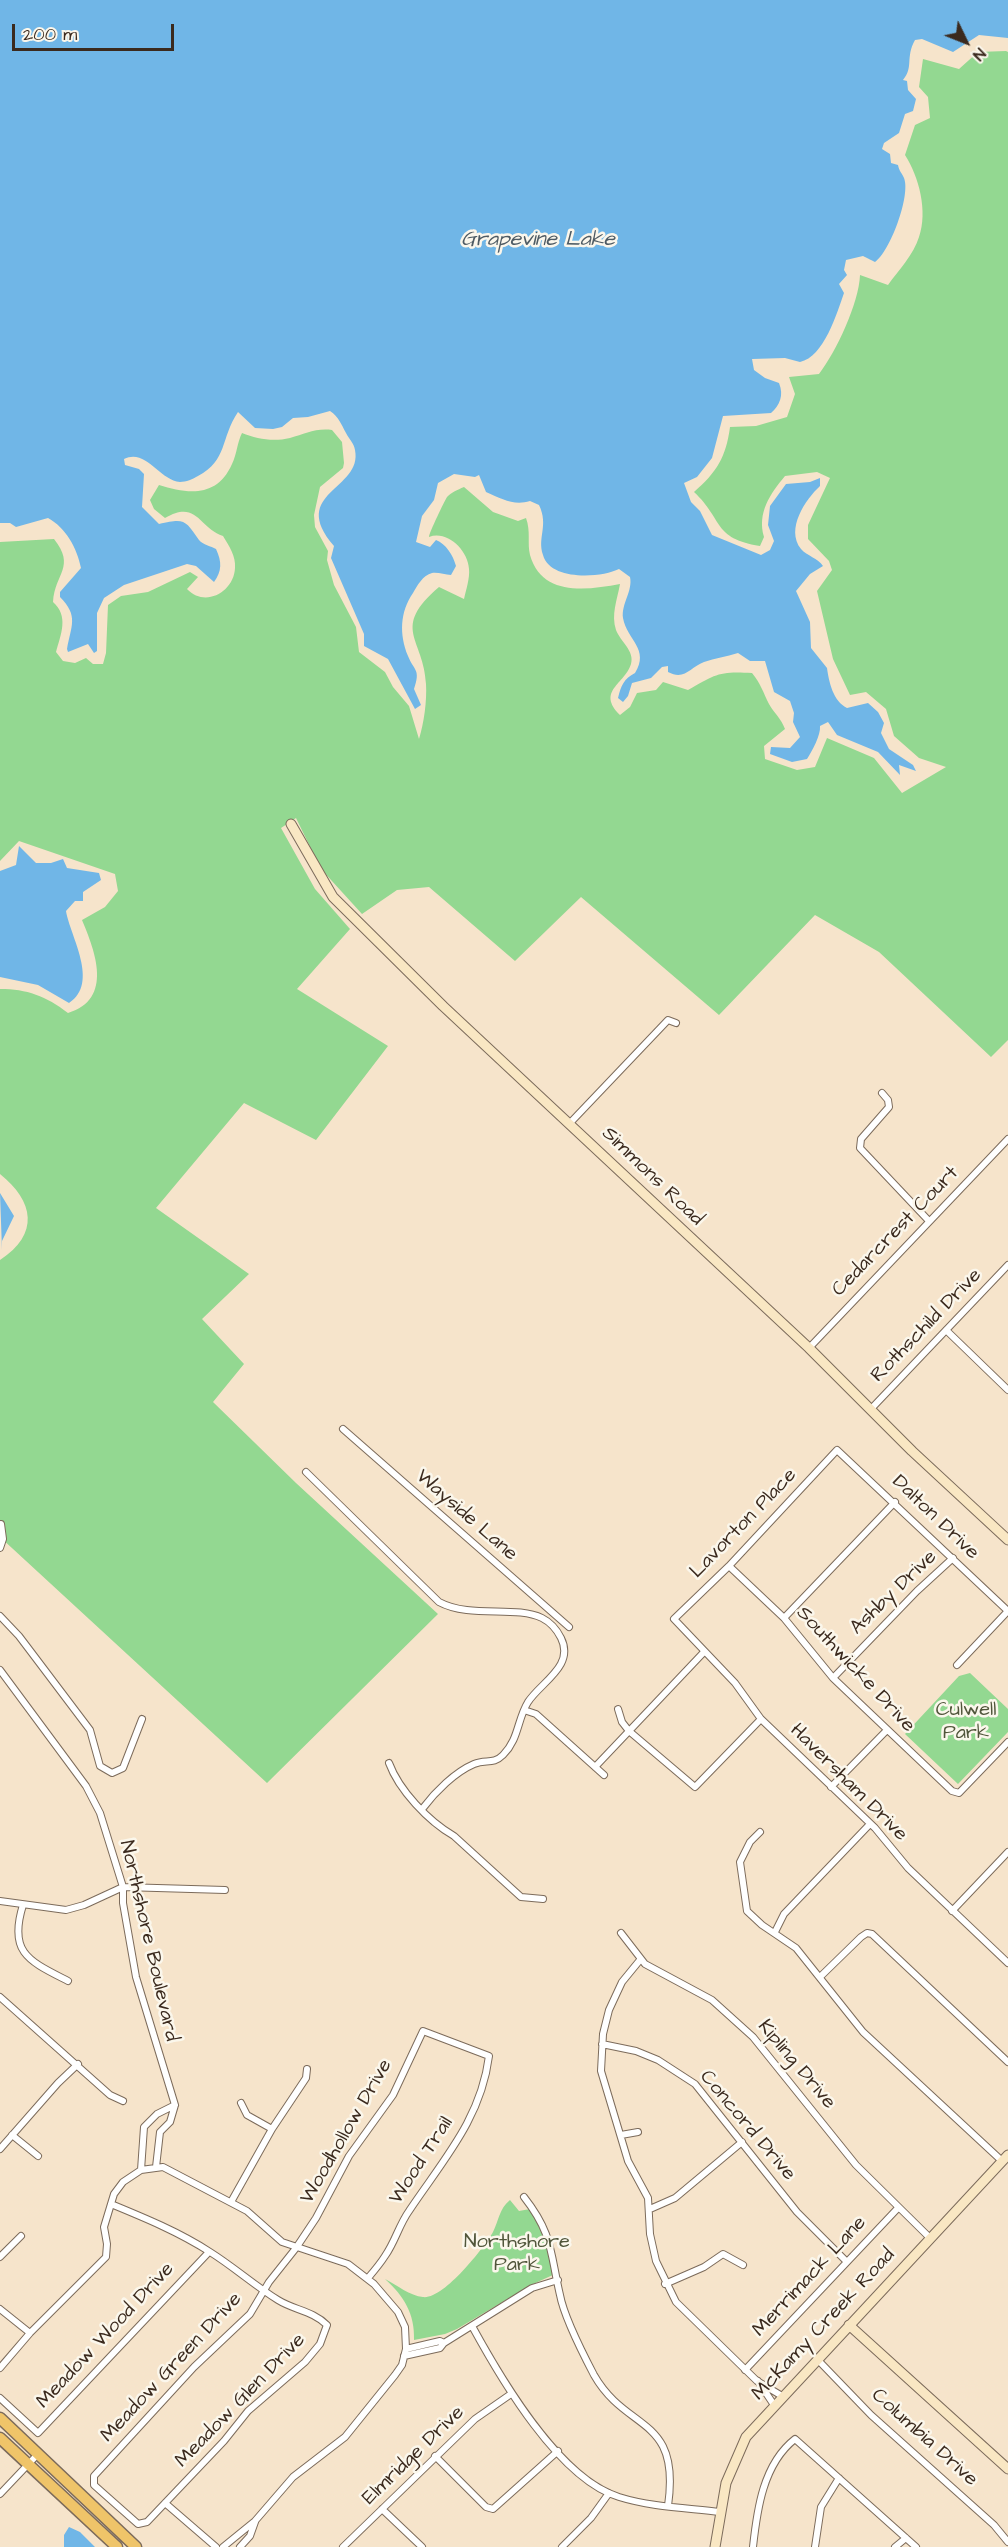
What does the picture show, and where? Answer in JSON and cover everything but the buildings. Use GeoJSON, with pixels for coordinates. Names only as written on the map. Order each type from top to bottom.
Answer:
{"type":"FeatureCollection","features":[{"type":"Feature","properties":{"kind":"main road"},"geometry":{"type":"LineString","coordinates":[[0,2418],[136,2547]]}},
{"type":"Feature","properties":{"kind":"main road"},"geometry":{"type":"LineString","coordinates":[[0,2438],[117,2547]]}},
{"type":"Feature","properties":{"kind":"street","name":"Simmons Road"},"geometry":{"type":"LineString","coordinates":[[291,824],[333,897],[443,1006],[570,1123],[1008,1540]]}},
{"type":"Feature","properties":{"kind":"street"},"geometry":{"type":"LineString","coordinates":[[570,1123],[668,1020],[676,1023]]}},
{"type":"Feature","properties":{"kind":"street"},"geometry":{"type":"LineString","coordinates":[[882,1092],[888,1100],[889,1107],[861,1139],[860,1148],[929,1221]]}},
{"type":"Feature","properties":{"kind":"street","name":"Cedarcrest Court"},"geometry":{"type":"LineString","coordinates":[[808,1348],[1008,1139]]}},
{"type":"Feature","properties":{"kind":"street","name":"Rothschild Drive"},"geometry":{"type":"LineString","coordinates":[[870,1410],[1008,1265]]}},
{"type":"Feature","properties":{"kind":"street"},"geometry":{"type":"LineString","coordinates":[[946,1330],[1008,1390]]}},
{"type":"Feature","properties":{"kind":"street","name":"Wayside Lane"},"geometry":{"type":"LineString","coordinates":[[343,1430],[569,1627]]}},
{"type":"Feature","properties":{"kind":"street","name":"Dalton Drive"},"geometry":{"type":"LineString","coordinates":[[837,1450],[895,1502],[1008,1611]]}},
{"type":"Feature","properties":{"kind":"street","name":"Lavorton Place"},"geometry":{"type":"LineString","coordinates":[[674,1619],[729,1566],[837,1450]]}},
{"type":"Feature","properties":{"kind":"street"},"geometry":{"type":"LineString","coordinates":[[306,1472],[439,1602],[462,1610],[540,1617],[558,1632],[563,1643],[563,1658],[559,1668],[529,1700],[519,1731],[504,1754],[494,1763],[475,1764],[447,1782],[423,1808]]}},
{"type":"Feature","properties":{"kind":"street"},"geometry":{"type":"LineString","coordinates":[[784,1618],[895,1502]]}},
{"type":"Feature","properties":{"kind":"street"},"geometry":{"type":"LineString","coordinates":[[0,1548],[3,1539],[1,1524]]}},
{"type":"Feature","properties":{"kind":"street","name":"Ashby Drive"},"geometry":{"type":"LineString","coordinates":[[833,1678],[917,1591],[953,1558]]}},
{"type":"Feature","properties":{"kind":"street","name":"Southwicke Drive"},"geometry":{"type":"LineString","coordinates":[[729,1566],[784,1618],[833,1678],[948,1789],[959,1793],[1008,1742]]}},
{"type":"Feature","properties":{"kind":"street"},"geometry":{"type":"LineString","coordinates":[[957,1665],[1008,1611]]}},
{"type":"Feature","properties":{"kind":"street"},"geometry":{"type":"LineString","coordinates":[[0,1618],[19,1636],[90,1730],[100,1766],[112,1773],[123,1768],[129,1760],[142,1719]]}},
{"type":"Feature","properties":{"kind":"street","name":"Haversham Drive"},"geometry":{"type":"LineString","coordinates":[[674,1619],[735,1683],[761,1719],[870,1824],[908,1868],[1008,1963]]}},
{"type":"Feature","properties":{"kind":"street"},"geometry":{"type":"LineString","coordinates":[[595,1767],[704,1652]]}},
{"type":"Feature","properties":{"kind":"street","name":"Northshore Boulevard"},"geometry":{"type":"LineString","coordinates":[[0,1670],[93,1800],[103,1821],[123,1887],[123,1903],[136,1977],[175,2105]]}},
{"type":"Feature","properties":{"kind":"street"},"geometry":{"type":"LineString","coordinates":[[618,1709],[622,1722],[629,1731],[695,1786],[761,1719]]}},
{"type":"Feature","properties":{"kind":"street"},"geometry":{"type":"LineString","coordinates":[[524,1710],[536,1714],[604,1774]]}},
{"type":"Feature","properties":{"kind":"street"},"geometry":{"type":"LineString","coordinates":[[831,1787],[887,1730]]}},
{"type":"Feature","properties":{"kind":"street"},"geometry":{"type":"LineString","coordinates":[[389,1762],[394,1777],[441,1828],[454,1836],[521,1897],[543,1899]]}},
{"type":"Feature","properties":{"kind":"street"},"geometry":{"type":"LineString","coordinates":[[775,1932],[784,1914],[870,1824]]}},
{"type":"Feature","properties":{"kind":"street"},"geometry":{"type":"LineString","coordinates":[[760,1832],[750,1842],[740,1862],[741,1883],[747,1911],[762,1925],[796,1948],[821,1976],[863,2032],[1005,2158]]}},
{"type":"Feature","properties":{"kind":"street"},"geometry":{"type":"LineString","coordinates":[[952,1911],[1008,1852]]}},
{"type":"Feature","properties":{"kind":"street"},"geometry":{"type":"LineString","coordinates":[[0,1901],[66,1910],[84,1905],[123,1887],[225,1890]]}},
{"type":"Feature","properties":{"kind":"street"},"geometry":{"type":"LineString","coordinates":[[23,1905],[16,1934],[19,1947],[26,1958],[68,1981]]}},
{"type":"Feature","properties":{"kind":"street","name":"Kipling Drive"},"geometry":{"type":"LineString","coordinates":[[621,1933],[640,1960],[712,2000],[753,2037],[856,2165],[930,2238]]}},
{"type":"Feature","properties":{"kind":"street"},"geometry":{"type":"LineString","coordinates":[[821,1976],[861,1937],[867,1933],[872,1934],[1008,2062]]}},
{"type":"Feature","properties":{"kind":"street"},"geometry":{"type":"LineString","coordinates":[[640,1960],[615,1993],[602,2044],[602,2071],[632,2169],[648,2198],[650,2234],[656,2261],[665,2284],[676,2302],[757,2381],[782,2396]]}},
{"type":"Feature","properties":{"kind":"street"},"geometry":{"type":"LineString","coordinates":[[0,1997],[78,2064],[110,2095],[123,2101]]}},
{"type":"Feature","properties":{"kind":"street","name":"Woodhollow Drive"},"geometry":{"type":"LineString","coordinates":[[296,2248],[349,2156],[393,2095],[423,2031],[489,2056]]}},
{"type":"Feature","properties":{"kind":"street","name":"Concord Drive"},"geometry":{"type":"LineString","coordinates":[[602,2044],[636,2051],[673,2067],[695,2084],[796,2212],[847,2262]]}},
{"type":"Feature","properties":{"kind":"street","name":"Wood Trail"},"geometry":{"type":"LineString","coordinates":[[368,2278],[385,2257],[411,2208],[455,2145],[484,2085],[489,2056]]}},
{"type":"Feature","properties":{"kind":"street"},"geometry":{"type":"LineString","coordinates":[[0,2149],[78,2064]]}},
{"type":"Feature","properties":{"kind":"street"},"geometry":{"type":"LineString","coordinates":[[231,2202],[272,2129],[306,2078],[308,2069]]}},
{"type":"Feature","properties":{"kind":"street"},"geometry":{"type":"LineString","coordinates":[[241,2103],[247,2115],[272,2129]]}},
{"type":"Feature","properties":{"kind":"street"},"geometry":{"type":"LineString","coordinates":[[141,2170],[144,2127],[157,2114],[175,2105]]}},
{"type":"Feature","properties":{"kind":"street"},"geometry":{"type":"LineString","coordinates":[[156,2167],[160,2132],[170,2122],[175,2105]]}},
{"type":"Feature","properties":{"kind":"street"},"geometry":{"type":"LineString","coordinates":[[621,2135],[638,2132]]}},
{"type":"Feature","properties":{"kind":"street"},"geometry":{"type":"LineString","coordinates":[[143,2134],[158,2139]]}},
{"type":"Feature","properties":{"kind":"street"},"geometry":{"type":"LineString","coordinates":[[12,2135],[38,2156]]}},
{"type":"Feature","properties":{"kind":"street"},"geometry":{"type":"LineString","coordinates":[[650,2209],[675,2198],[742,2142]]}},
{"type":"Feature","properties":{"kind":"street","name":"McKamy Creek Road"},"geometry":{"type":"LineString","coordinates":[[715,2547],[729,2472],[741,2445],[816,2359],[1005,2158]]}},
{"type":"Feature","properties":{"kind":"street"},"geometry":{"type":"LineString","coordinates":[[0,2368],[30,2333],[106,2257],[107,2244],[104,2227],[114,2194],[123,2181],[141,2170],[163,2167],[247,2211],[282,2242],[348,2264],[368,2278],[398,2312],[405,2327],[405,2352],[395,2375],[345,2437],[293,2477],[255,2522],[223,2547]]}},
{"type":"Feature","properties":{"kind":"street"},"geometry":{"type":"LineString","coordinates":[[524,2197],[546,2230],[566,2315],[596,2378],[620,2405],[649,2426],[663,2446],[672,2475],[668,2505]]}},
{"type":"Feature","properties":{"kind":"street"},"geometry":{"type":"LineString","coordinates":[[111,2204],[151,2221],[209,2252],[265,2290]]}},
{"type":"Feature","properties":{"kind":"street","name":"Merrimack Lane"},"geometry":{"type":"LineString","coordinates":[[745,2370],[898,2208]]}},
{"type":"Feature","properties":{"kind":"street"},"geometry":{"type":"LineString","coordinates":[[0,2257],[21,2236]]}},
{"type":"Feature","properties":{"kind":"street","name":"Meadow Green Drive"},"geometry":{"type":"LineString","coordinates":[[93,2481],[94,2476],[194,2367],[250,2314],[296,2248]]}},
{"type":"Feature","properties":{"kind":"street","name":"Meadow Wood Drive"},"geometry":{"type":"LineString","coordinates":[[0,2398],[38,2433],[209,2252]]}},
{"type":"Feature","properties":{"kind":"street"},"geometry":{"type":"LineString","coordinates":[[665,2284],[704,2266],[723,2254],[743,2265]]}},
{"type":"Feature","properties":{"kind":"street"},"geometry":{"type":"LineString","coordinates":[[405,2352],[435,2350],[532,2288],[558,2280]]}},
{"type":"Feature","properties":{"kind":"street","name":"Meadow Glen Drive"},"geometry":{"type":"LineString","coordinates":[[93,2481],[138,2524],[147,2522],[248,2411],[305,2362],[320,2344],[327,2325],[307,2312],[292,2308],[265,2290]]}},
{"type":"Feature","properties":{"kind":"street"},"geometry":{"type":"LineString","coordinates":[[0,2309],[30,2333]]}},
{"type":"Feature","properties":{"kind":"street"},"geometry":{"type":"LineString","coordinates":[[849,2325],[1008,2469]]}},
{"type":"Feature","properties":{"kind":"street"},"geometry":{"type":"LineString","coordinates":[[472,2326],[511,2394],[535,2426],[585,2479],[609,2493],[668,2505],[720,2512]]}},
{"type":"Feature","properties":{"kind":"street","name":"Columbia Drive"},"geometry":{"type":"LineString","coordinates":[[816,2359],[871,2415],[999,2529],[1008,2542]]}},
{"type":"Feature","properties":{"kind":"street"},"geometry":{"type":"LineString","coordinates":[[757,2381],[774,2405]]}},
{"type":"Feature","properties":{"kind":"street","name":"Elmridge Drive"},"geometry":{"type":"LineString","coordinates":[[343,2547],[475,2419],[511,2394]]}},
{"type":"Feature","properties":{"kind":"street"},"geometry":{"type":"LineString","coordinates":[[753,2547],[764,2486],[782,2452],[795,2439],[916,2547]]}},
{"type":"Feature","properties":{"kind":"street"},"geometry":{"type":"LineString","coordinates":[[435,2456],[486,2506],[493,2509],[558,2451]]}},
{"type":"Feature","properties":{"kind":"street"},"geometry":{"type":"LineString","coordinates":[[0,2494],[38,2454]]}},
{"type":"Feature","properties":{"kind":"street"},"geometry":{"type":"LineString","coordinates":[[815,2547],[821,2507],[839,2478]]}},
{"type":"Feature","properties":{"kind":"street"},"geometry":{"type":"LineString","coordinates":[[562,2547],[591,2518],[609,2493]]}},
{"type":"Feature","properties":{"kind":"street"},"geometry":{"type":"LineString","coordinates":[[165,2503],[216,2547]]}},
{"type":"Feature","properties":{"kind":"street"},"geometry":{"type":"LineString","coordinates":[[382,2509],[422,2547]]}},
{"type":"Feature","properties":{"kind":"street"},"geometry":{"type":"LineString","coordinates":[[240,2547],[250,2536],[255,2522]]}},
{"type":"Feature","properties":{"kind":"street"},"geometry":{"type":"LineString","coordinates":[[895,2547],[906,2538]]}},
{"type":"Feature","properties":{"kind":"green space"},"geometry":{"type":"Polygon","coordinates":[[[978,52],[1008,52],[1008,1040],[991,1057],[879,952],[815,915],[719,1015],[581,897],[515,961],[429,887],[397,890],[362,914],[321,869],[296,818],[281,828],[315,889],[350,929],[297,989],[388,1046],[316,1140],[244,1103],[156,1208],[249,1274],[202,1319],[244,1364],[213,1402],[296,1483],[438,1614],[267,1783],[0,1537],[0,1260],[22,1239],[27,1228],[28,1217],[20,1195],[0,1174],[0,989],[19,990],[36,995],[68,1013],[82,1006],[91,997],[96,986],[97,973],[92,946],[82,920],[105,907],[118,891],[115,874],[19,841],[0,861],[0,542],[54,539],[60,549],[64,564],[53,602],[58,607],[62,619],[56,652],[63,661],[75,663],[86,658],[93,664],[103,664],[106,653],[108,605],[121,596],[148,592],[190,572],[198,577],[187,589],[194,595],[210,597],[224,590],[233,577],[234,559],[223,536],[191,513],[176,513],[165,518],[154,509],[150,500],[159,485],[181,490],[201,491],[218,483],[232,464],[242,433],[277,440],[315,431],[332,430],[342,442],[344,463],[343,468],[320,487],[314,515],[315,527],[328,551],[327,560],[334,585],[356,627],[359,652],[385,672],[393,687],[409,706],[419,739],[425,712],[426,684],[424,668],[413,634],[413,624],[416,613],[424,601],[439,587],[464,599],[469,573],[465,555],[455,543],[443,536],[429,537],[447,497],[464,487],[493,512],[518,521],[526,518],[530,555],[536,569],[544,578],[567,588],[594,588],[620,584],[614,618],[616,630],[632,659],[628,671],[611,694],[613,707],[620,715],[630,707],[637,693],[656,690],[663,682],[688,690],[718,675],[752,673],[785,729],[764,746],[765,759],[797,770],[815,767],[827,738],[874,758],[902,793],[946,767],[919,758],[894,736],[886,709],[866,692],[850,695],[833,659],[817,591],[832,570],[829,561],[808,539],[808,525],[830,478],[817,472],[785,476],[766,504],[762,520],[764,537],[760,546],[745,543],[726,533],[694,492],[709,478],[719,463],[726,447],[730,427],[756,426],[787,417],[795,394],[789,377],[819,374],[826,365],[851,313],[860,275],[888,285],[913,250],[922,227],[923,216],[921,194],[905,155],[915,125],[930,118],[928,97],[919,87],[923,59],[959,69],[978,52]]]}},
{"type":"Feature","properties":{"kind":"green space","name":"Culwell Park"},"geometry":{"type":"Polygon","coordinates":[[[970,1673],[1008,1709],[1008,1732],[958,1784],[905,1734],[959,1676],[970,1673]]]}},
{"type":"Feature","properties":{"kind":"green space","name":"Northshore Park"},"geometry":{"type":"Polygon","coordinates":[[[510,2200],[519,2211],[530,2209],[546,2233],[555,2274],[531,2285],[457,2329],[445,2334],[414,2340],[413,2322],[407,2306],[398,2292],[385,2279],[408,2292],[423,2297],[431,2296],[441,2290],[462,2272],[481,2250],[510,2200]]]}},
{"type":"Feature","properties":{"kind":"water","name":"Grapevine Lake"},"geometry":{"type":"Polygon","coordinates":[[[0,0],[1008,0],[1008,38],[979,35],[953,52],[922,39],[915,40],[910,52],[908,71],[903,80],[907,81],[908,90],[916,99],[913,111],[905,114],[899,133],[884,143],[882,149],[890,154],[891,163],[898,165],[904,178],[905,197],[893,236],[875,262],[863,256],[846,260],[844,270],[847,275],[839,284],[844,293],[838,312],[816,352],[800,362],[785,358],[752,359],[754,370],[765,378],[779,383],[781,396],[777,407],[771,413],[723,416],[712,458],[697,477],[684,483],[691,502],[700,511],[712,535],[761,555],[770,550],[774,541],[768,525],[770,506],[786,484],[810,482],[820,478],[820,486],[799,515],[795,533],[801,549],[823,566],[810,574],[796,591],[810,622],[811,648],[827,668],[838,701],[847,708],[868,703],[878,712],[884,723],[881,733],[889,749],[913,765],[916,771],[899,765],[900,775],[878,752],[837,735],[828,722],[820,726],[818,738],[807,759],[792,762],[770,754],[771,747],[790,748],[800,737],[793,722],[794,713],[790,701],[774,692],[765,661],[750,661],[738,653],[704,662],[679,675],[668,672],[668,666],[662,667],[651,678],[632,683],[628,696],[623,702],[618,698],[620,689],[635,673],[640,657],[623,618],[630,577],[619,569],[601,574],[577,575],[555,569],[543,555],[541,543],[543,519],[539,505],[530,501],[519,503],[508,501],[486,492],[479,475],[475,477],[454,474],[438,483],[434,500],[422,516],[416,542],[430,547],[436,540],[440,542],[449,550],[456,566],[451,575],[434,573],[426,576],[416,587],[405,608],[402,623],[403,640],[417,674],[414,689],[421,705],[415,709],[388,659],[364,646],[364,634],[331,558],[334,546],[322,528],[319,514],[323,502],[349,474],[355,463],[354,445],[338,418],[330,411],[308,417],[293,418],[282,427],[273,429],[255,428],[238,412],[214,463],[208,470],[185,481],[172,480],[139,458],[124,459],[125,465],[139,469],[144,474],[142,507],[159,524],[184,522],[201,542],[216,549],[220,562],[219,574],[214,582],[196,566],[187,564],[124,585],[104,598],[97,613],[97,651],[94,653],[88,644],[68,652],[72,616],[60,597],[60,592],[81,568],[74,546],[60,527],[48,518],[16,527],[10,523],[0,523],[0,0]]]}},
{"type":"Feature","properties":{"kind":"water"},"geometry":{"type":"Polygon","coordinates":[[[19,846],[36,863],[51,863],[63,859],[67,868],[99,873],[101,880],[83,892],[83,901],[75,901],[66,911],[83,972],[78,994],[69,1003],[38,985],[0,977],[0,871],[16,865],[19,846]]]}},
{"type":"Feature","properties":{"kind":"water"},"geometry":{"type":"Polygon","coordinates":[[[0,1193],[14,1216],[2,1241],[2,1250],[0,1193]]]}},
{"type":"Feature","properties":{"kind":"water"},"geometry":{"type":"Polygon","coordinates":[[[69,2527],[80,2532],[95,2547],[64,2547],[64,2535],[69,2527]]]}}]}
